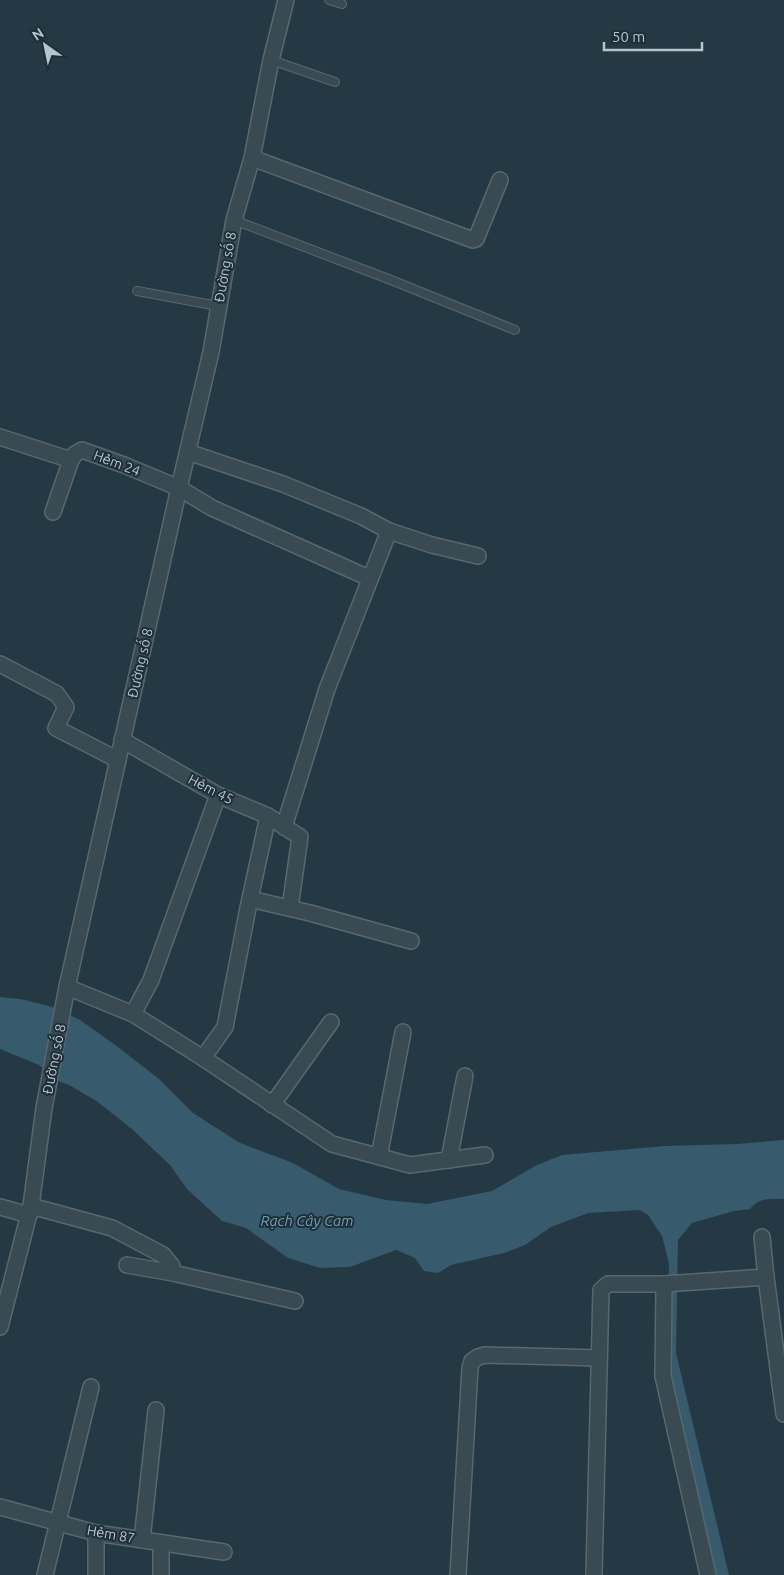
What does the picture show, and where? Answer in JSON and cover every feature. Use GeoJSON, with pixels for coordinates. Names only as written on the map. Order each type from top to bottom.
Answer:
{"type":"FeatureCollection","features":[{"type":"Feature","properties":{"kind":"street","name":"Đường số 8"},"geometry":{"type":"LineString","coordinates":[[0,1327],[30,1210],[44,1108],[66,991],[211,352],[234,220],[252,158],[271,60],[286,0]]}},
{"type":"Feature","properties":{"kind":"street"},"geometry":{"type":"LineString","coordinates":[[252,158],[473,240],[476,239],[500,180]]}},
{"type":"Feature","properties":{"kind":"street"},"geometry":{"type":"LineString","coordinates":[[0,437],[71,460],[53,512]]}},
{"type":"Feature","properties":{"kind":"street","name":"Hẻm 24"},"geometry":{"type":"LineString","coordinates":[[71,460],[75,454],[82,450],[179,488]]}},
{"type":"Feature","properties":{"kind":"street"},"geometry":{"type":"LineString","coordinates":[[188,452],[283,484],[360,516],[389,531],[432,545],[478,556]]}},
{"type":"Feature","properties":{"kind":"street"},"geometry":{"type":"LineString","coordinates":[[179,488],[212,508],[369,578]]}},
{"type":"Feature","properties":{"kind":"street"},"geometry":{"type":"LineString","coordinates":[[284,827],[327,689],[389,531]]}},
{"type":"Feature","properties":{"kind":"street"},"geometry":{"type":"LineString","coordinates":[[0,664],[57,694],[66,707],[56,728],[118,760]]}},
{"type":"Feature","properties":{"kind":"street","name":"Hẻm 45"},"geometry":{"type":"LineString","coordinates":[[122,740],[218,795],[268,816],[300,837],[290,908]]}},
{"type":"Feature","properties":{"kind":"street"},"geometry":{"type":"LineString","coordinates":[[133,1014],[151,980],[218,795]]}},
{"type":"Feature","properties":{"kind":"street"},"geometry":{"type":"LineString","coordinates":[[202,1058],[225,1027],[268,816]]}},
{"type":"Feature","properties":{"kind":"street"},"geometry":{"type":"LineString","coordinates":[[250,899],[411,941]]}},
{"type":"Feature","properties":{"kind":"street"},"geometry":{"type":"LineString","coordinates":[[66,991],[133,1014],[332,1144],[410,1165],[485,1155]]}},
{"type":"Feature","properties":{"kind":"street"},"geometry":{"type":"LineString","coordinates":[[272,1105],[331,1022]]}},
{"type":"Feature","properties":{"kind":"street"},"geometry":{"type":"LineString","coordinates":[[379,1157],[403,1032]]}},
{"type":"Feature","properties":{"kind":"street"},"geometry":{"type":"LineString","coordinates":[[449,1160],[465,1076]]}},
{"type":"Feature","properties":{"kind":"street"},"geometry":{"type":"LineString","coordinates":[[0,1207],[30,1210],[112,1228],[163,1255],[168,1260],[173,1273]]}},
{"type":"Feature","properties":{"kind":"street"},"geometry":{"type":"LineString","coordinates":[[762,1238],[784,1414]]}},
{"type":"Feature","properties":{"kind":"street"},"geometry":{"type":"LineString","coordinates":[[127,1265],[173,1273],[295,1301]]}},
{"type":"Feature","properties":{"kind":"street"},"geometry":{"type":"LineString","coordinates":[[594,1575],[601,1290],[608,1284],[664,1284],[766,1277]]}},
{"type":"Feature","properties":{"kind":"street"},"geometry":{"type":"LineString","coordinates":[[664,1284],[663,1376],[708,1575]]}},
{"type":"Feature","properties":{"kind":"street"},"geometry":{"type":"LineString","coordinates":[[458,1575],[470,1368],[472,1361],[485,1355],[599,1358]]}},
{"type":"Feature","properties":{"kind":"street"},"geometry":{"type":"LineString","coordinates":[[45,1575],[91,1387]]}},
{"type":"Feature","properties":{"kind":"street"},"geometry":{"type":"LineString","coordinates":[[142,1540],[156,1410]]}},
{"type":"Feature","properties":{"kind":"street","name":"Hẻm 87"},"geometry":{"type":"LineString","coordinates":[[0,1507],[96,1533],[224,1552]]}},
{"type":"Feature","properties":{"kind":"street"},"geometry":{"type":"LineString","coordinates":[[96,1533],[96,1575]]}},
{"type":"Feature","properties":{"kind":"street"},"geometry":{"type":"LineString","coordinates":[[161,1542],[161,1575]]}},
{"type":"Feature","properties":{"kind":"lane"},"geometry":{"type":"LineString","coordinates":[[328,0],[342,4]]}},
{"type":"Feature","properties":{"kind":"lane"},"geometry":{"type":"LineString","coordinates":[[271,60],[335,82]]}},
{"type":"Feature","properties":{"kind":"lane"},"geometry":{"type":"LineString","coordinates":[[234,220],[400,283],[515,330]]}},
{"type":"Feature","properties":{"kind":"lane"},"geometry":{"type":"LineString","coordinates":[[137,291],[218,306]]}},
{"type":"Feature","properties":{"kind":"water","name":"Rạch Cây Cam"},"geometry":{"type":"Polygon","coordinates":[[[0,997],[20,999],[53,1007],[80,1020],[159,1079],[193,1113],[240,1143],[293,1163],[339,1189],[386,1200],[427,1204],[492,1191],[537,1165],[562,1155],[665,1146],[737,1144],[784,1140],[784,1199],[757,1202],[750,1209],[734,1211],[692,1223],[678,1240],[676,1353],[729,1575],[712,1575],[667,1368],[669,1263],[662,1236],[648,1215],[640,1210],[588,1213],[551,1227],[525,1245],[504,1253],[451,1265],[438,1273],[424,1271],[415,1258],[396,1250],[350,1267],[320,1268],[288,1258],[246,1228],[222,1221],[187,1189],[170,1165],[133,1130],[98,1102],[71,1086],[56,1080],[39,1065],[0,1049],[0,997]]]}}]}
